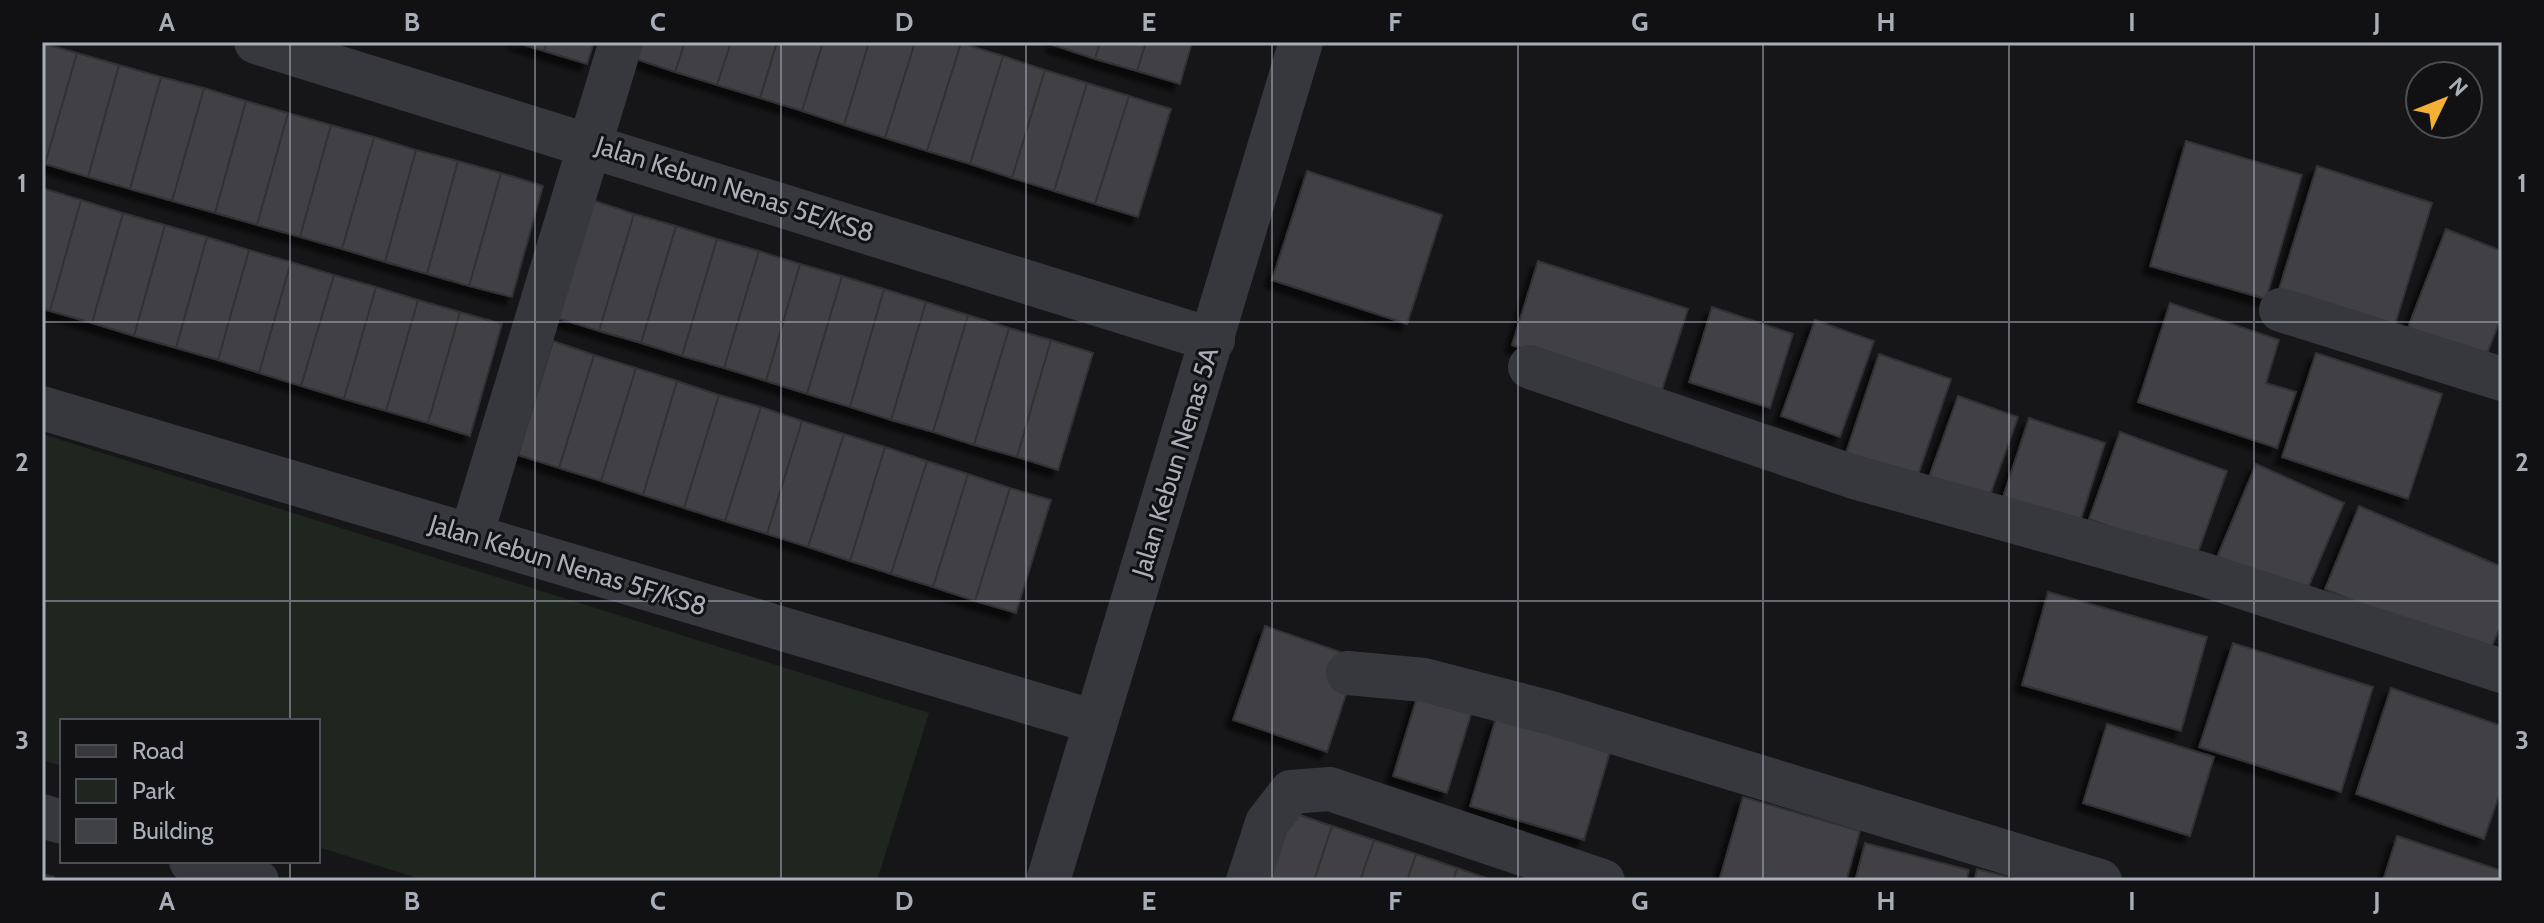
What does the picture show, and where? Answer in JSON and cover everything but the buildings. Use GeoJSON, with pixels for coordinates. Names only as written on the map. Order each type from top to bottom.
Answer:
{"type":"FeatureCollection","features":[{"type":"Feature","properties":{"kind":"street","name":"Jalan Kebun Nenas 5E/KS8"},"geometry":{"type":"LineString","coordinates":[[256,42],[1213,340]]}},
{"type":"Feature","properties":{"kind":"street"},"geometry":{"type":"LineString","coordinates":[[471,536],[621,42]]}},
{"type":"Feature","properties":{"kind":"street","name":"Jalan Kebun Nenas 5A"},"geometry":{"type":"LineString","coordinates":[[1048,881],[1301,42]]}},
{"type":"Feature","properties":{"kind":"street"},"geometry":{"type":"LineString","coordinates":[[2281,310],[2502,379]]}},
{"type":"Feature","properties":{"kind":"street"},"geometry":{"type":"LineString","coordinates":[[1530,367],[1854,477],[2202,574],[2502,671]]}},
{"type":"Feature","properties":{"kind":"street","name":"Jalan Kebun Nenas 5F/KS8"},"geometry":{"type":"LineString","coordinates":[[42,408],[1095,722]]}},
{"type":"Feature","properties":{"kind":"street"},"geometry":{"type":"LineString","coordinates":[[1348,673],[1424,680],[1551,713],[2100,881]]}},
{"type":"Feature","properties":{"kind":"street"},"geometry":{"type":"LineString","coordinates":[[1248,881],[1267,823],[1291,792],[1330,789],[1603,881]]}},
{"type":"Feature","properties":{"kind":"street"},"geometry":{"type":"LineString","coordinates":[[198,863],[257,881]]}},
{"type":"Feature","properties":{"kind":"green space"},"geometry":{"type":"Polygon","coordinates":[[[42,434],[929,713],[877,881],[427,881],[320,848],[320,719],[60,719],[60,765],[42,760],[42,434]]]}}]}
